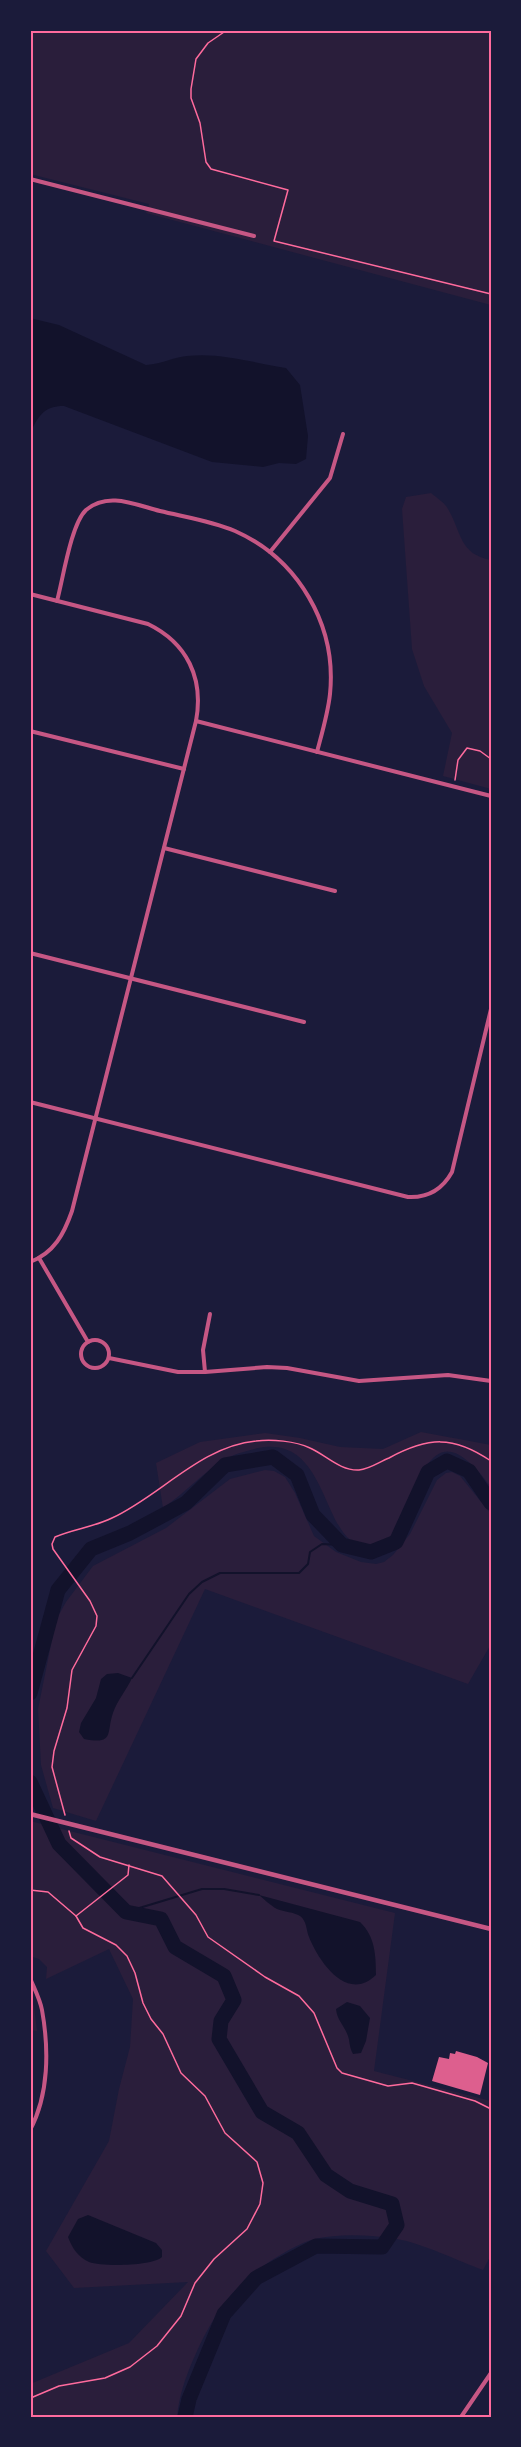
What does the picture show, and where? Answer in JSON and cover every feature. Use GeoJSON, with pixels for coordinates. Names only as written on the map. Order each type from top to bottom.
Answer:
{"type":"FeatureCollection","features":[{"type":"Feature","properties":{"kind":"street"},"geometry":{"type":"LineString","coordinates":[[30,179],[255,236]]}},
{"type":"Feature","properties":{"kind":"street"},"geometry":{"type":"LineString","coordinates":[[270,552],[330,478],[343,434]]}},
{"type":"Feature","properties":{"kind":"street"},"geometry":{"type":"LineString","coordinates":[[57,601],[76,525],[92,506],[107,500],[121,501],[219,525],[252,540],[270,552],[304,588],[318,614],[327,641],[331,663],[330,693],[317,752]]}},
{"type":"Feature","properties":{"kind":"street"},"geometry":{"type":"LineString","coordinates":[[30,594],[148,624],[169,636],[183,650],[194,669],[199,695],[196,721],[66,1230],[51,1249],[30,1262]]}},
{"type":"Feature","properties":{"kind":"street"},"geometry":{"type":"LineString","coordinates":[[196,721],[491,796]]}},
{"type":"Feature","properties":{"kind":"street"},"geometry":{"type":"LineString","coordinates":[[30,731],[183,769]]}},
{"type":"Feature","properties":{"kind":"street"},"geometry":{"type":"LineString","coordinates":[[164,848],[335,891]]}},
{"type":"Feature","properties":{"kind":"street"},"geometry":{"type":"LineString","coordinates":[[30,953],[304,1022]]}},
{"type":"Feature","properties":{"kind":"street"},"geometry":{"type":"LineString","coordinates":[[30,1102],[340,1180],[415,1197],[429,1195],[443,1186],[452,1173],[491,1009]]}},
{"type":"Feature","properties":{"kind":"street"},"geometry":{"type":"LineString","coordinates":[[39,1258],[88,1342]]}},
{"type":"Feature","properties":{"kind":"street"},"geometry":{"type":"LineString","coordinates":[[205,1372],[203,1350],[210,1314]]}},
{"type":"Feature","properties":{"kind":"street"},"geometry":{"type":"LineString","coordinates":[[99,1341],[107,1346],[109,1358],[104,1365],[96,1368],[86,1365],[81,1358],[82,1348],[88,1342],[99,1341]]}},
{"type":"Feature","properties":{"kind":"street"},"geometry":{"type":"LineString","coordinates":[[109,1358],[178,1372],[267,1367],[287,1368],[359,1381],[448,1376],[491,1382]]}},
{"type":"Feature","properties":{"kind":"street"},"geometry":{"type":"LineString","coordinates":[[30,1814],[70,1826],[491,1929]]}},
{"type":"Feature","properties":{"kind":"street"},"geometry":{"type":"LineString","coordinates":[[30,1978],[42,2008],[46,2046],[44,2093],[30,2130]]}},
{"type":"Feature","properties":{"kind":"street"},"geometry":{"type":"LineString","coordinates":[[30,2109],[38,2111]]}},
{"type":"Feature","properties":{"kind":"street"},"geometry":{"type":"LineString","coordinates":[[461,2417],[491,2373]]}},
{"type":"Feature","properties":{"kind":"path"},"geometry":{"type":"LineString","coordinates":[[227,30],[208,43],[196,59],[191,98],[200,123],[206,162],[211,169],[288,190],[274,241],[491,294]]}},
{"type":"Feature","properties":{"kind":"path"},"geometry":{"type":"LineString","coordinates":[[453,786],[458,760],[467,748],[480,751],[491,759]]}},
{"type":"Feature","properties":{"kind":"path"},"geometry":{"type":"LineString","coordinates":[[65,1815],[52,1767],[54,1751],[67,1708],[72,1670],[96,1626],[97,1616],[90,1601],[53,1549],[52,1544],[55,1537],[111,1518],[225,1448],[255,1441],[283,1441],[309,1447],[340,1466],[358,1470],[369,1468],[416,1444],[437,1440],[457,1443],[491,1461]]}},
{"type":"Feature","properties":{"kind":"path"},"geometry":{"type":"LineString","coordinates":[[70,1826],[71,1838],[100,1857],[162,1876],[196,1915],[208,1936],[265,1977],[299,1996],[314,2013],[337,2068],[342,2073],[388,2086],[412,2083],[475,2101],[491,2109]]}},
{"type":"Feature","properties":{"kind":"path"},"geometry":{"type":"LineString","coordinates":[[75,1916],[128,1875],[129,1865]]}},
{"type":"Feature","properties":{"kind":"path"},"geometry":{"type":"LineString","coordinates":[[30,1890],[48,1892],[75,1916],[83,1928],[116,1945],[127,1956],[135,1973],[143,2003],[151,2019],[163,2034],[181,2073],[205,2096],[225,2133],[257,2162],[263,2183],[260,2204],[247,2229],[214,2259],[195,2283],[181,2316],[157,2346],[130,2367],[105,2378],[59,2386],[33,2397],[30,2401]]}},
{"type":"Feature","properties":{"kind":"shaded area"},"geometry":{"type":"Polygon","coordinates":[[[30,30],[491,30],[491,305],[146,213],[149,204],[30,174],[30,30]]]}},
{"type":"Feature","properties":{"kind":"shaded area"},"geometry":{"type":"Polygon","coordinates":[[[30,318],[59,325],[146,365],[182,357],[211,355],[286,368],[300,385],[308,436],[306,459],[296,464],[279,463],[263,467],[212,462],[64,406],[57,406],[42,413],[30,434],[30,318]]]}},
{"type":"Feature","properties":{"kind":"shaded area"},"geometry":{"type":"Polygon","coordinates":[[[431,493],[447,507],[467,548],[491,560],[491,789],[443,776],[452,733],[424,686],[412,649],[402,509],[406,497],[431,493]]]}},
{"type":"Feature","properties":{"kind":"shaded area"},"geometry":{"type":"Polygon","coordinates":[[[421,1432],[491,1445],[491,1487],[462,1457],[451,1452],[441,1453],[432,1459],[423,1471],[394,1532],[387,1539],[373,1545],[367,1546],[352,1541],[341,1529],[312,1473],[299,1457],[282,1448],[258,1448],[228,1458],[163,1508],[156,1463],[200,1442],[265,1433],[340,1447],[383,1449],[421,1432]]]}},
{"type":"Feature","properties":{"kind":"shaded area"},"geometry":{"type":"Polygon","coordinates":[[[265,1470],[274,1471],[285,1477],[295,1493],[314,1536],[336,1552],[361,1562],[376,1564],[384,1562],[393,1555],[410,1534],[437,1480],[446,1473],[452,1472],[460,1476],[491,1514],[491,1644],[468,1684],[205,1589],[96,1821],[53,1808],[41,1765],[38,1709],[56,1620],[66,1602],[93,1566],[166,1528],[230,1479],[265,1470]]]}},
{"type":"Feature","properties":{"kind":"shaded area"},"geometry":{"type":"Polygon","coordinates":[[[118,1673],[132,1678],[115,1709],[107,1736],[101,1740],[84,1739],[79,1732],[81,1723],[96,1698],[101,1679],[107,1674],[118,1673]]]}},
{"type":"Feature","properties":{"kind":"shaded area"},"geometry":{"type":"Polygon","coordinates":[[[30,1821],[395,1913],[374,2071],[491,2101],[491,2255],[483,2270],[428,2248],[397,2239],[345,2235],[311,2240],[294,2247],[266,2264],[228,2299],[209,2327],[193,2360],[179,2402],[177,2417],[30,2417],[30,2384],[129,2343],[188,2282],[74,2288],[46,2251],[109,2141],[130,2047],[133,1999],[109,1949],[46,1979],[47,1967],[39,1959],[30,1956],[30,1821]]]}},
{"type":"Feature","properties":{"kind":"shaded area"},"geometry":{"type":"Polygon","coordinates":[[[259,1895],[360,1922],[372,1940],[376,1975],[365,1982],[355,1984],[345,1982],[335,1976],[314,1947],[302,1918],[277,1909],[259,1895]]]}},
{"type":"Feature","properties":{"kind":"shaded area"},"geometry":{"type":"Polygon","coordinates":[[[30,1999],[34,2006],[37,2031],[30,2030],[30,1999]]]}},
{"type":"Feature","properties":{"kind":"shaded area"},"geometry":{"type":"Polygon","coordinates":[[[347,2002],[360,2006],[370,2018],[366,2041],[361,2053],[353,2054],[348,2036],[337,2013],[336,2009],[347,2002]]]}},
{"type":"Feature","properties":{"kind":"shaded area"},"geometry":{"type":"Polygon","coordinates":[[[88,2215],[156,2243],[162,2250],[162,2257],[149,2262],[127,2265],[96,2264],[85,2260],[76,2252],[68,2237],[78,2219],[88,2215]]]}},
{"type":"Feature","properties":{"kind":"building"},"geometry":{"type":"Polygon","coordinates":[[[456,2051],[488,2063],[480,2095],[432,2081],[439,2057],[449,2059],[450,2053],[455,2054],[456,2051]]]}},
{"type":"Feature","properties":{"kind":"waterway"},"geometry":{"type":"LineString","coordinates":[[30,1693],[58,1590],[91,1549],[130,1533],[186,1503],[225,1465],[273,1457],[297,1475],[313,1515],[342,1545],[371,1552],[396,1542],[428,1472],[447,1461],[469,1471],[491,1503]]}},
{"type":"Feature","properties":{"kind":"waterway"},"geometry":{"type":"LineString","coordinates":[[132,1678],[189,1594],[202,1582],[220,1573],[299,1573],[308,1564],[310,1552],[322,1544],[342,1545]]}},
{"type":"Feature","properties":{"kind":"waterway"},"geometry":{"type":"LineString","coordinates":[[30,1782],[59,1844],[126,1912],[161,1919],[175,1947],[224,1976],[234,2000],[221,2021],[219,2039],[262,2112],[298,2133],[326,2175],[350,2191],[392,2204],[397,2225],[382,2247],[316,2246],[256,2278],[224,2314],[189,2399],[185,2417]]}},
{"type":"Feature","properties":{"kind":"waterway"},"geometry":{"type":"LineString","coordinates":[[126,1912],[202,1889],[224,1889],[259,1895]]}}]}
